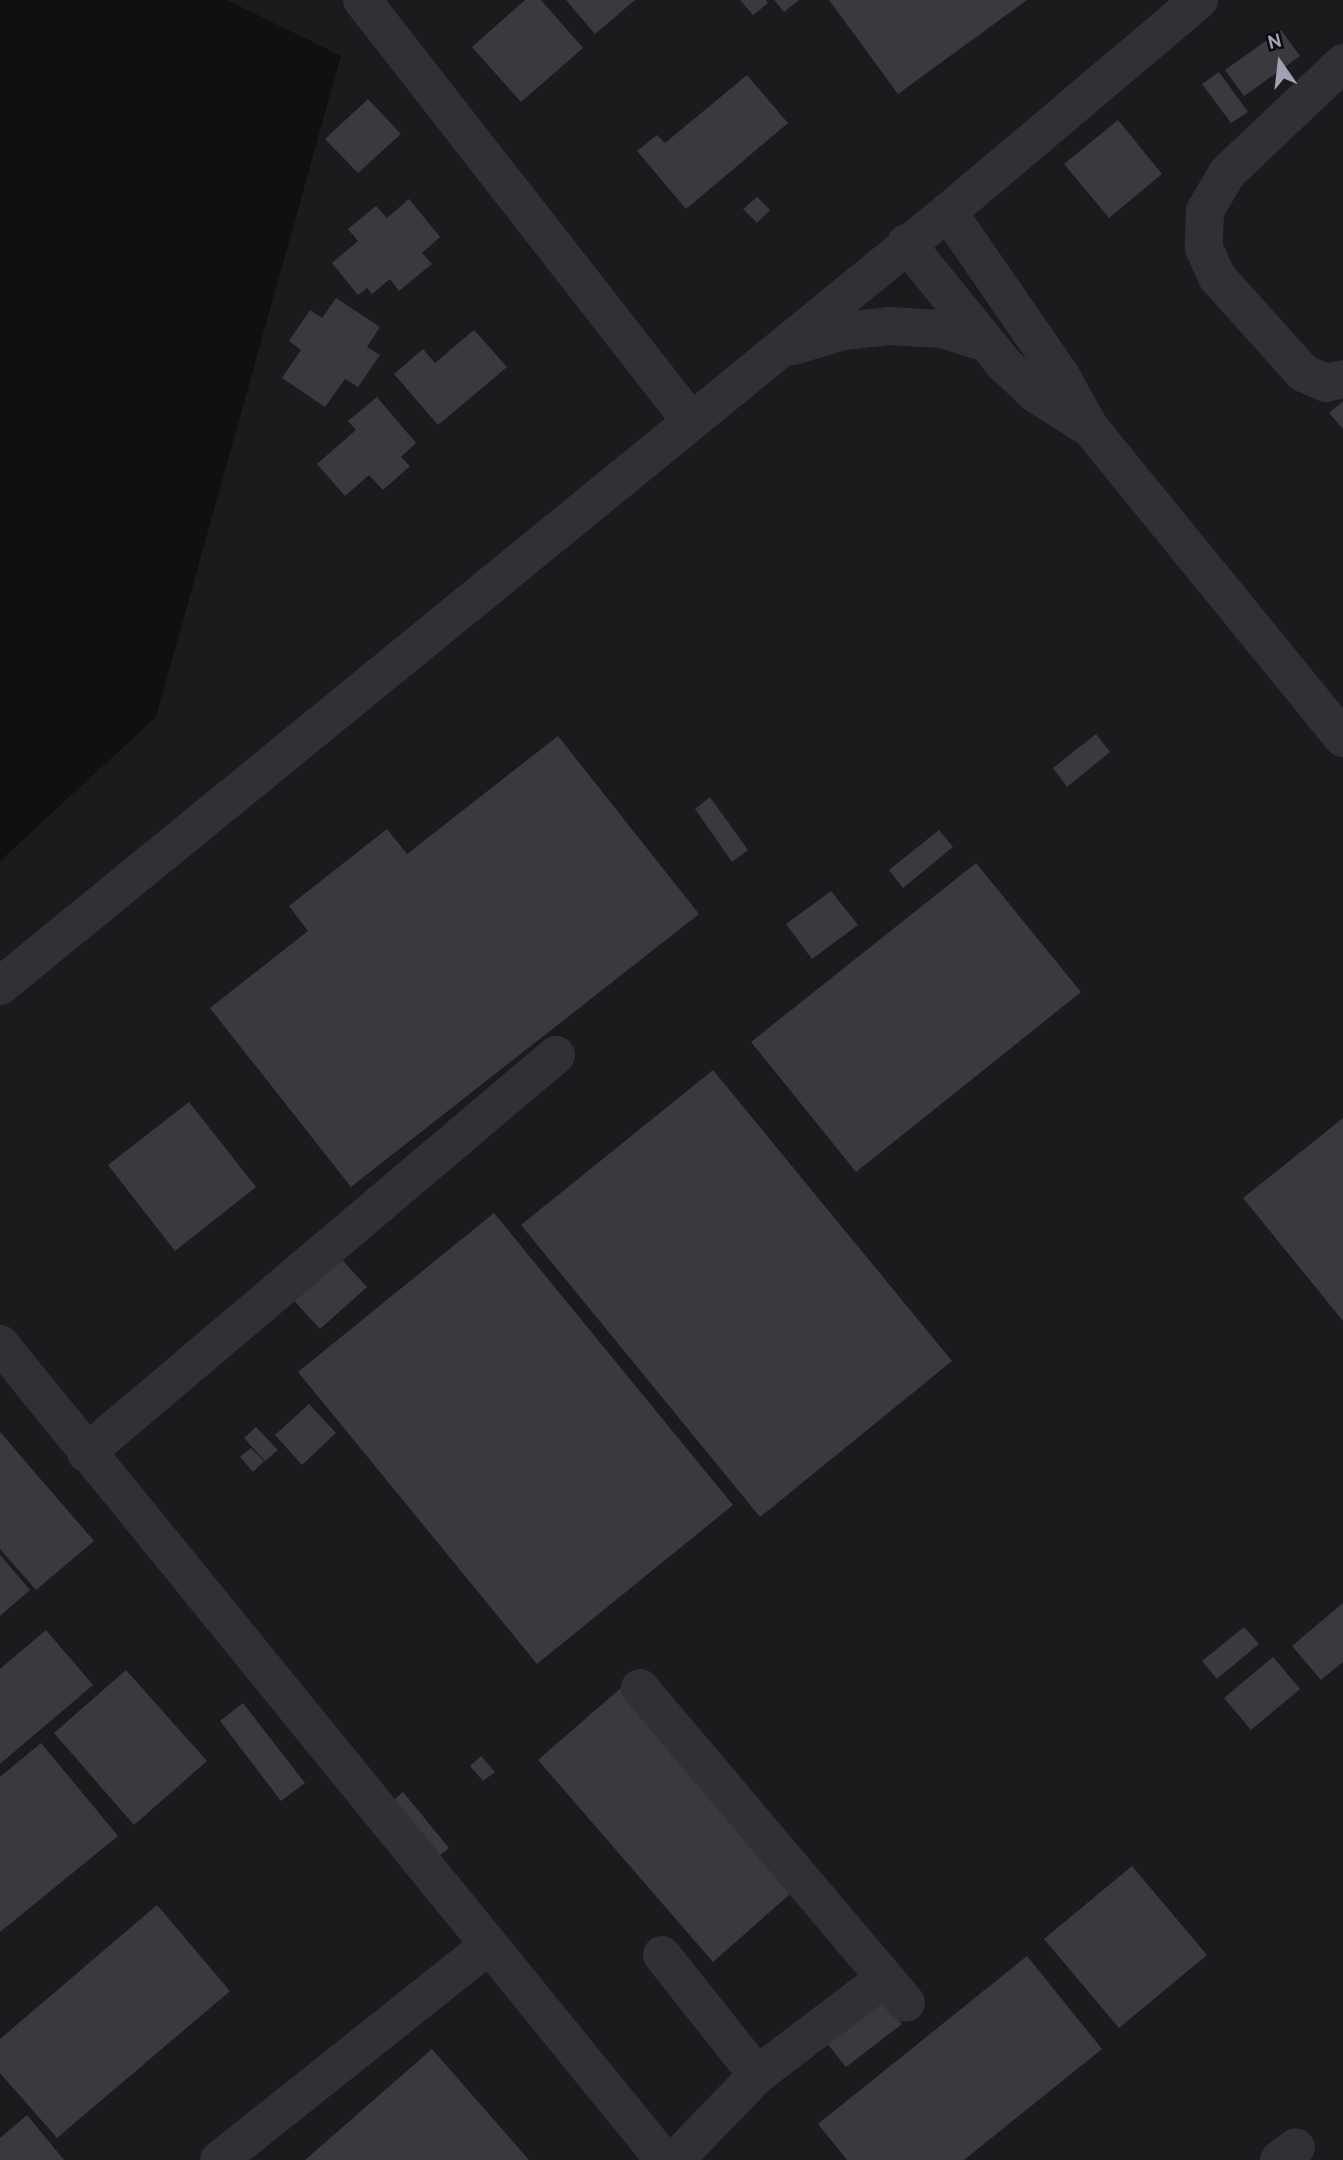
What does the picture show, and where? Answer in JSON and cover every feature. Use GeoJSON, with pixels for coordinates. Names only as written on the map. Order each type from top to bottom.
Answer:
{"type":"FeatureCollection","features":[{"type":"Feature","properties":{"kind":"lane"},"geometry":{"type":"LineString","coordinates":[[362,0],[690,420]]}},
{"type":"Feature","properties":{"kind":"lane"},"geometry":{"type":"LineString","coordinates":[[0,986],[690,420],[778,351],[905,243],[948,212],[1199,0]]}},
{"type":"Feature","properties":{"kind":"lane"},"geometry":{"type":"LineString","coordinates":[[1343,62],[1227,173],[1205,211],[1204,248],[1217,277],[1303,373],[1326,383],[1343,379]]}},
{"type":"Feature","properties":{"kind":"lane"},"geometry":{"type":"LineString","coordinates":[[948,212],[1061,376],[1090,428],[1343,738]]}},
{"type":"Feature","properties":{"kind":"lane"},"geometry":{"type":"LineString","coordinates":[[905,243],[984,342],[1036,394],[1090,428]]}},
{"type":"Feature","properties":{"kind":"lane"},"geometry":{"type":"LineString","coordinates":[[778,351],[843,331],[889,326],[942,329],[984,342]]}},
{"type":"Feature","properties":{"kind":"lane"},"geometry":{"type":"LineString","coordinates":[[86,1453],[555,1055]]}},
{"type":"Feature","properties":{"kind":"lane"},"geometry":{"type":"LineString","coordinates":[[0,1344],[487,1947],[603,2080],[664,2160]]}},
{"type":"Feature","properties":{"kind":"lane"},"geometry":{"type":"LineString","coordinates":[[640,1688],[894,1992],[757,2075],[675,2160]]}},
{"type":"Feature","properties":{"kind":"lane"},"geometry":{"type":"LineString","coordinates":[[219,2160],[487,1947]]}},
{"type":"Feature","properties":{"kind":"lane"},"geometry":{"type":"LineString","coordinates":[[662,1955],[757,2075]]}},
{"type":"Feature","properties":{"kind":"shaded area"},"geometry":{"type":"Polygon","coordinates":[[[227,0],[1343,0],[1343,2160],[0,2160],[0,861],[156,717],[341,56],[227,0]]]}},
{"type":"Feature","properties":{"kind":"building"},"geometry":{"type":"Polygon","coordinates":[[[525,0],[541,0],[583,48],[521,102],[472,47],[525,0]]]}},
{"type":"Feature","properties":{"kind":"building"},"geometry":{"type":"Polygon","coordinates":[[[566,0],[635,0],[595,34],[566,0]]]}},
{"type":"Feature","properties":{"kind":"building"},"geometry":{"type":"Polygon","coordinates":[[[740,0],[766,0],[768,3],[753,15],[740,0]]]}},
{"type":"Feature","properties":{"kind":"building"},"geometry":{"type":"Polygon","coordinates":[[[774,0],[799,0],[784,12],[774,0]]]}},
{"type":"Feature","properties":{"kind":"building"},"geometry":{"type":"Polygon","coordinates":[[[829,0],[1027,0],[898,94],[829,0]]]}},
{"type":"Feature","properties":{"kind":"building"},"geometry":{"type":"Polygon","coordinates":[[[1281,30],[1300,56],[1244,96],[1225,70],[1281,30]]]}},
{"type":"Feature","properties":{"kind":"building"},"geometry":{"type":"Polygon","coordinates":[[[1219,72],[1248,112],[1231,123],[1202,84],[1219,72]]]}},
{"type":"Feature","properties":{"kind":"building"},"geometry":{"type":"Polygon","coordinates":[[[747,75],[788,123],[686,209],[637,151],[657,135],[665,143],[747,75]]]}},
{"type":"Feature","properties":{"kind":"building"},"geometry":{"type":"Polygon","coordinates":[[[368,99],[401,134],[358,173],[325,139],[368,99]]]}},
{"type":"Feature","properties":{"kind":"building"},"geometry":{"type":"Polygon","coordinates":[[[1118,120],[1162,174],[1109,218],[1064,164],[1118,120]]]}},
{"type":"Feature","properties":{"kind":"building"},"geometry":{"type":"Polygon","coordinates":[[[757,197],[770,210],[757,223],[743,209],[757,197]]]}},
{"type":"Feature","properties":{"kind":"building"},"geometry":{"type":"Polygon","coordinates":[[[409,199],[440,237],[422,253],[432,264],[399,291],[390,279],[372,294],[367,288],[358,295],[332,263],[358,241],[348,229],[376,206],[387,218],[409,199]]]}},
{"type":"Feature","properties":{"kind":"building"},"geometry":{"type":"Polygon","coordinates":[[[336,298],[380,327],[367,347],[380,355],[358,387],[345,379],[325,407],[282,378],[301,350],[289,341],[310,310],[322,318],[336,298]]]}},
{"type":"Feature","properties":{"kind":"building"},"geometry":{"type":"Polygon","coordinates":[[[474,330],[507,367],[438,425],[394,374],[423,349],[435,363],[474,330]]]}},
{"type":"Feature","properties":{"kind":"building"},"geometry":{"type":"Polygon","coordinates":[[[377,397],[416,443],[401,457],[410,466],[383,490],[369,475],[345,496],[317,464],[356,430],[348,421],[377,397]]]}},
{"type":"Feature","properties":{"kind":"building"},"geometry":{"type":"Polygon","coordinates":[[[1343,401],[1343,429],[1329,413],[1343,401]]]}},
{"type":"Feature","properties":{"kind":"building"},"geometry":{"type":"Polygon","coordinates":[[[1096,734],[1110,752],[1067,787],[1053,768],[1096,734]]]}},
{"type":"Feature","properties":{"kind":"building"},"geometry":{"type":"Polygon","coordinates":[[[558,736],[699,914],[351,1187],[210,1008],[308,931],[289,906],[387,829],[407,854],[558,736]]]}},
{"type":"Feature","properties":{"kind":"building"},"geometry":{"type":"Polygon","coordinates":[[[710,797],[748,850],[732,862],[695,809],[710,797]]]}},
{"type":"Feature","properties":{"kind":"building"},"geometry":{"type":"Polygon","coordinates":[[[939,830],[953,847],[903,888],[889,870],[939,830]]]}},
{"type":"Feature","properties":{"kind":"building"},"geometry":{"type":"Polygon","coordinates":[[[976,863],[1081,992],[856,1172],[751,1042],[976,863]]]}},
{"type":"Feature","properties":{"kind":"building"},"geometry":{"type":"Polygon","coordinates":[[[831,891],[858,925],[812,959],[786,924],[831,891]]]}},
{"type":"Feature","properties":{"kind":"building"},"geometry":{"type":"Polygon","coordinates":[[[713,1070],[952,1361],[760,1517],[521,1225],[713,1070]]]}},
{"type":"Feature","properties":{"kind":"building"},"geometry":{"type":"Polygon","coordinates":[[[189,1102],[256,1187],[175,1251],[108,1165],[189,1102]]]}},
{"type":"Feature","properties":{"kind":"building"},"geometry":{"type":"Polygon","coordinates":[[[1343,1118],[1343,1321],[1243,1198],[1343,1118]]]}},
{"type":"Feature","properties":{"kind":"building"},"geometry":{"type":"Polygon","coordinates":[[[494,1213],[733,1505],[537,1664],[298,1372],[494,1213]]]}},
{"type":"Feature","properties":{"kind":"building"},"geometry":{"type":"Polygon","coordinates":[[[334,1251],[367,1287],[320,1329],[287,1293],[334,1251]]]}},
{"type":"Feature","properties":{"kind":"building"},"geometry":{"type":"Polygon","coordinates":[[[309,1404],[336,1433],[302,1465],[275,1435],[309,1404]]]}},
{"type":"Feature","properties":{"kind":"building"},"geometry":{"type":"Polygon","coordinates":[[[256,1427],[278,1450],[265,1461],[244,1438],[256,1427]]]}},
{"type":"Feature","properties":{"kind":"building"},"geometry":{"type":"Polygon","coordinates":[[[0,1432],[94,1541],[36,1590],[0,1549],[0,1432]]]}},
{"type":"Feature","properties":{"kind":"building"},"geometry":{"type":"Polygon","coordinates":[[[251,1448],[264,1461],[253,1472],[240,1457],[251,1448]]]}},
{"type":"Feature","properties":{"kind":"building"},"geometry":{"type":"Polygon","coordinates":[[[0,1555],[30,1590],[0,1616],[0,1555]]]}},
{"type":"Feature","properties":{"kind":"building"},"geometry":{"type":"Polygon","coordinates":[[[1343,1603],[1343,1662],[1321,1680],[1292,1646],[1343,1603]]]}},
{"type":"Feature","properties":{"kind":"building"},"geometry":{"type":"Polygon","coordinates":[[[1244,1627],[1259,1644],[1217,1679],[1202,1661],[1244,1627]]]}},
{"type":"Feature","properties":{"kind":"building"},"geometry":{"type":"Polygon","coordinates":[[[46,1630],[93,1685],[0,1764],[0,1669],[46,1630]]]}},
{"type":"Feature","properties":{"kind":"building"},"geometry":{"type":"Polygon","coordinates":[[[1273,1657],[1300,1689],[1251,1730],[1224,1698],[1273,1657]]]}},
{"type":"Feature","properties":{"kind":"building"},"geometry":{"type":"Polygon","coordinates":[[[126,1670],[207,1761],[134,1825],[54,1733],[126,1670]]]}},
{"type":"Feature","properties":{"kind":"building"},"geometry":{"type":"Polygon","coordinates":[[[622,1687],[797,1888],[713,1962],[538,1760],[622,1687]]]}},
{"type":"Feature","properties":{"kind":"building"},"geometry":{"type":"Polygon","coordinates":[[[243,1703],[305,1783],[281,1801],[220,1721],[243,1703]]]}},
{"type":"Feature","properties":{"kind":"building"},"geometry":{"type":"Polygon","coordinates":[[[41,1743],[118,1836],[0,1932],[0,1777],[41,1743]]]}},
{"type":"Feature","properties":{"kind":"building"},"geometry":{"type":"Polygon","coordinates":[[[481,1756],[495,1772],[483,1781],[470,1766],[481,1756]]]}},
{"type":"Feature","properties":{"kind":"building"},"geometry":{"type":"Polygon","coordinates":[[[403,1792],[449,1848],[434,1860],[388,1805],[403,1792]]]}},
{"type":"Feature","properties":{"kind":"building"},"geometry":{"type":"Polygon","coordinates":[[[1132,1866],[1207,1955],[1119,2028],[1044,1939],[1132,1866]]]}},
{"type":"Feature","properties":{"kind":"building"},"geometry":{"type":"Polygon","coordinates":[[[157,1905],[230,1991],[57,2138],[0,2073],[0,2039],[157,1905]]]}},
{"type":"Feature","properties":{"kind":"building"},"geometry":{"type":"Polygon","coordinates":[[[1027,1956],[1102,2049],[964,2160],[847,2160],[818,2124],[1027,1956]]]}},
{"type":"Feature","properties":{"kind":"building"},"geometry":{"type":"Polygon","coordinates":[[[882,1999],[902,2024],[846,2067],[826,2042],[882,1999]]]}},
{"type":"Feature","properties":{"kind":"building"},"geometry":{"type":"Polygon","coordinates":[[[432,2049],[529,2160],[305,2160],[432,2049]]]}},
{"type":"Feature","properties":{"kind":"building"},"geometry":{"type":"Polygon","coordinates":[[[27,2115],[64,2160],[0,2160],[0,2138],[27,2115]]]}}]}
